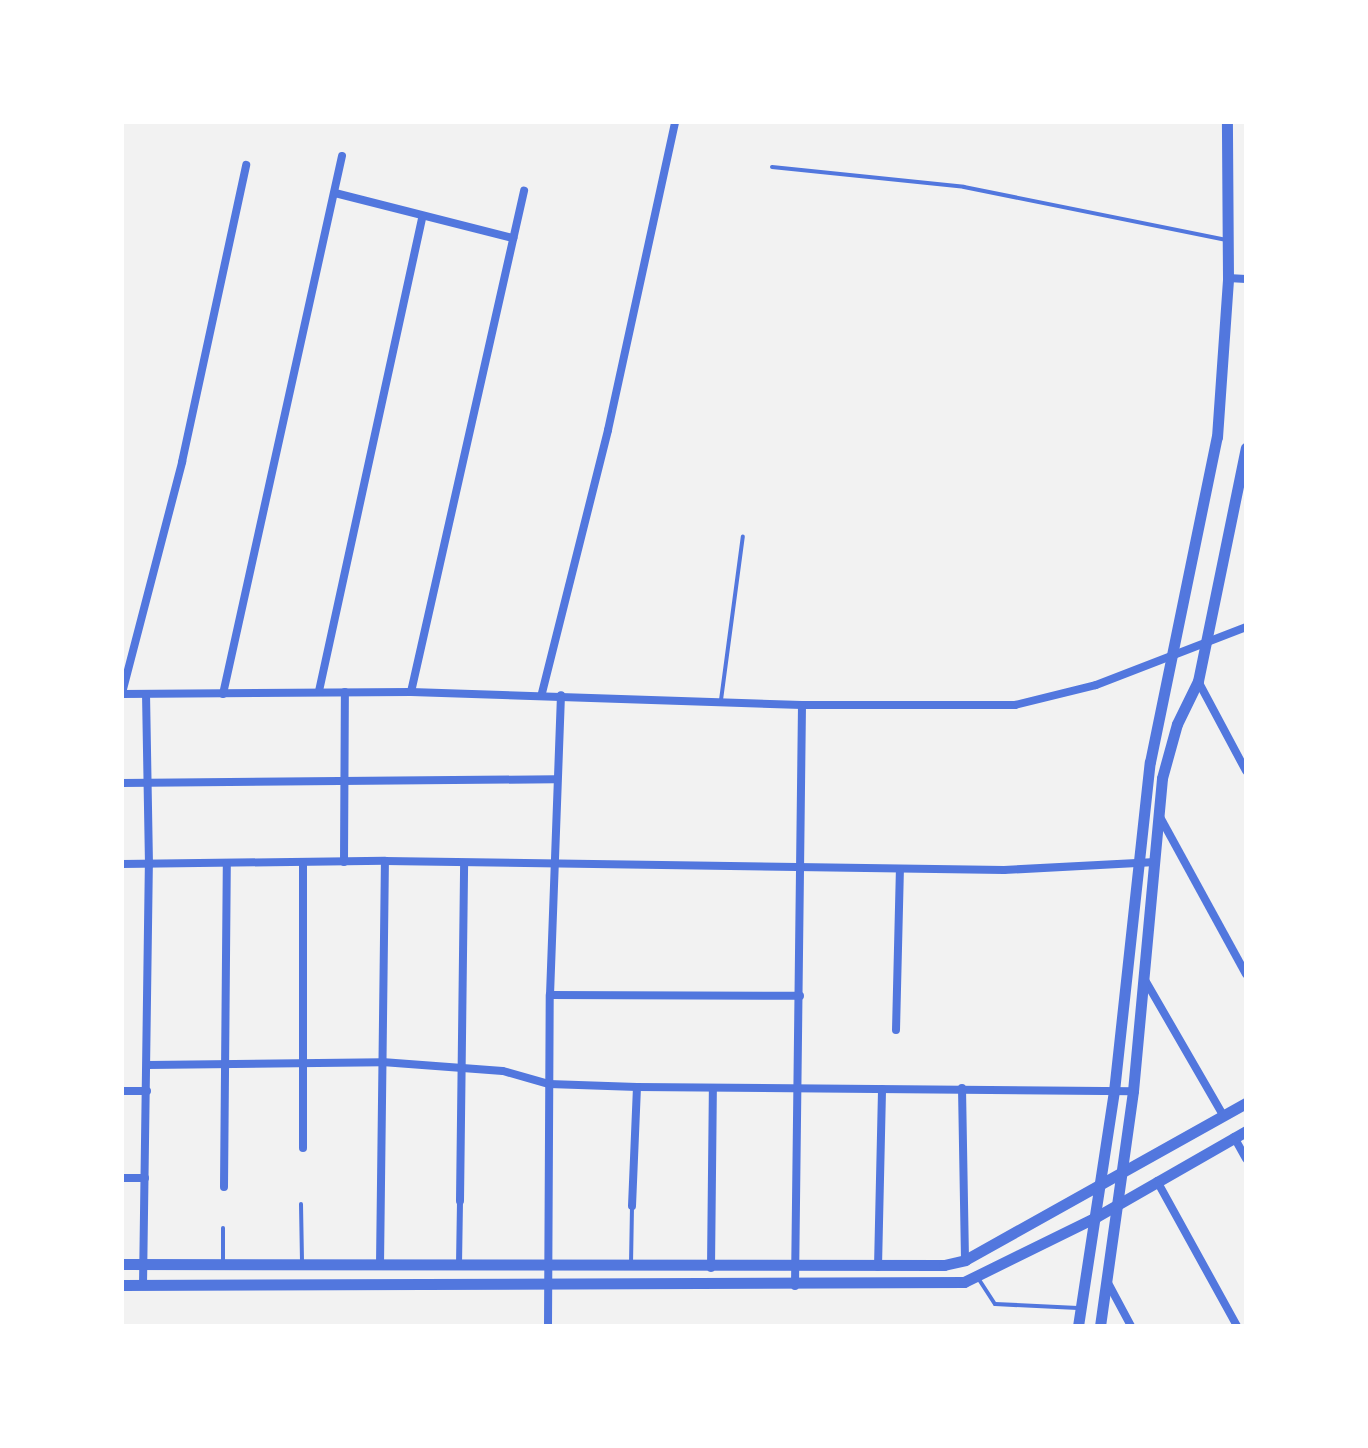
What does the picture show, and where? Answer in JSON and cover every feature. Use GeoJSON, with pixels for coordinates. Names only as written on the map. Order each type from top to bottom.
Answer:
{"type":"FeatureCollection","features":[{"type":"Feature","properties":{"kind":"street"},"geometry":{"type":"LineString","coordinates":[[542,693],[608,430],[675,122]]}},
{"type":"Feature","properties":{"kind":"street"},"geometry":{"type":"LineString","coordinates":[[1078,1326],[1114,1091],[1137,862],[1170,657],[1217,437],[1228,278],[1227,122]]}},
{"type":"Feature","properties":{"kind":"street"},"geometry":{"type":"LineString","coordinates":[[223,694],[342,156]]}},
{"type":"Feature","properties":{"kind":"street"},"geometry":{"type":"LineString","coordinates":[[246,165],[182,462],[122,694],[319,691],[542,693],[802,705],[1015,705],[1070,693],[1170,657],[1202,640],[1246,627]]}},
{"type":"Feature","properties":{"kind":"street"},"geometry":{"type":"LineString","coordinates":[[411,692],[524,191]]}},
{"type":"Feature","properties":{"kind":"street"},"geometry":{"type":"LineString","coordinates":[[335,193],[513,238]]}},
{"type":"Feature","properties":{"kind":"street"},"geometry":{"type":"LineString","coordinates":[[319,691],[422,217]]}},
{"type":"Feature","properties":{"kind":"street"},"geometry":{"type":"LineString","coordinates":[[1228,278],[1246,279]]}},
{"type":"Feature","properties":{"kind":"street"},"geometry":{"type":"LineString","coordinates":[[1100,1326],[1133,1091],[1168,749],[1198,681],[1202,640],[1246,448]]}},
{"type":"Feature","properties":{"kind":"street"},"geometry":{"type":"LineString","coordinates":[[1198,681],[1246,771]]}},
{"type":"Feature","properties":{"kind":"street"},"geometry":{"type":"LineString","coordinates":[[344,862],[345,692]]}},
{"type":"Feature","properties":{"kind":"street"},"geometry":{"type":"LineString","coordinates":[[143,1285],[148,1065],[146,695]]}},
{"type":"Feature","properties":{"kind":"street"},"geometry":{"type":"LineString","coordinates":[[548,1326],[550,995],[555,779],[561,695]]}},
{"type":"Feature","properties":{"kind":"street"},"geometry":{"type":"LineString","coordinates":[[795,1286],[802,705]]}},
{"type":"Feature","properties":{"kind":"street"},"geometry":{"type":"LineString","coordinates":[[122,783],[555,779]]}},
{"type":"Feature","properties":{"kind":"street"},"geometry":{"type":"LineString","coordinates":[[1159,816],[1246,974]]}},
{"type":"Feature","properties":{"kind":"street"},"geometry":{"type":"LineString","coordinates":[[122,864],[385,861],[553,867],[900,870],[1156,862]]}},
{"type":"Feature","properties":{"kind":"street"},"geometry":{"type":"LineString","coordinates":[[380,1265],[385,861]]}},
{"type":"Feature","properties":{"kind":"street"},"geometry":{"type":"LineString","coordinates":[[303,862],[303,1148]]}},
{"type":"Feature","properties":{"kind":"street"},"geometry":{"type":"LineString","coordinates":[[224,1187],[228,1066],[227,863]]}},
{"type":"Feature","properties":{"kind":"street"},"geometry":{"type":"LineString","coordinates":[[459,1265],[464,864]]}},
{"type":"Feature","properties":{"kind":"street"},"geometry":{"type":"LineString","coordinates":[[896,1030],[900,870]]}},
{"type":"Feature","properties":{"kind":"street"},"geometry":{"type":"LineString","coordinates":[[1144,979],[1223,1115]]}},
{"type":"Feature","properties":{"kind":"street"},"geometry":{"type":"LineString","coordinates":[[550,995],[800,996]]}},
{"type":"Feature","properties":{"kind":"street"},"geometry":{"type":"LineString","coordinates":[[148,1065],[382,1062],[503,1071],[549,1084],[1133,1091]]}},
{"type":"Feature","properties":{"kind":"street"},"geometry":{"type":"LineString","coordinates":[[632,1206],[637,1087]]}},
{"type":"Feature","properties":{"kind":"street"},"geometry":{"type":"LineString","coordinates":[[711,1268],[713,1088]]}},
{"type":"Feature","properties":{"kind":"street"},"geometry":{"type":"LineString","coordinates":[[962,1088],[965,1260]]}},
{"type":"Feature","properties":{"kind":"street"},"geometry":{"type":"LineString","coordinates":[[878,1267],[882,1089]]}},
{"type":"Feature","properties":{"kind":"street"},"geometry":{"type":"LineString","coordinates":[[122,1091],[147,1091]]}},
{"type":"Feature","properties":{"kind":"street"},"geometry":{"type":"LineString","coordinates":[[122,1264],[795,1268],[878,1267],[965,1260],[1246,1103]]}},
{"type":"Feature","properties":{"kind":"street"},"geometry":{"type":"LineString","coordinates":[[122,1285],[926,1286],[978,1277],[1096,1217],[1246,1131]]}},
{"type":"Feature","properties":{"kind":"street"},"geometry":{"type":"LineString","coordinates":[[1234,1137],[1246,1159]]}},
{"type":"Feature","properties":{"kind":"street"},"geometry":{"type":"LineString","coordinates":[[122,1178],[145,1178]]}},
{"type":"Feature","properties":{"kind":"street"},"geometry":{"type":"LineString","coordinates":[[1157,1181],[1237,1326]]}},
{"type":"Feature","properties":{"kind":"street"},"geometry":{"type":"LineString","coordinates":[[352,1265],[352,1286]]}},
{"type":"Feature","properties":{"kind":"street"},"geometry":{"type":"LineString","coordinates":[[1108,1283],[1131,1326]]}},
{"type":"Feature","properties":{"kind":"lane"},"geometry":{"type":"LineString","coordinates":[[772,167],[964,187],[1229,241]]}},
{"type":"Feature","properties":{"kind":"lane"},"geometry":{"type":"LineString","coordinates":[[721,702],[743,536]]}},
{"type":"Feature","properties":{"kind":"lane"},"geometry":{"type":"LineString","coordinates":[[301,1204],[302,1264]]}},
{"type":"Feature","properties":{"kind":"lane"},"geometry":{"type":"LineString","coordinates":[[631,1266],[632,1206]]}},
{"type":"Feature","properties":{"kind":"lane"},"geometry":{"type":"LineString","coordinates":[[223,1228],[223,1264]]}},
{"type":"Feature","properties":{"kind":"lane"},"geometry":{"type":"LineString","coordinates":[[978,1277],[995,1304],[1081,1308]]}}]}
